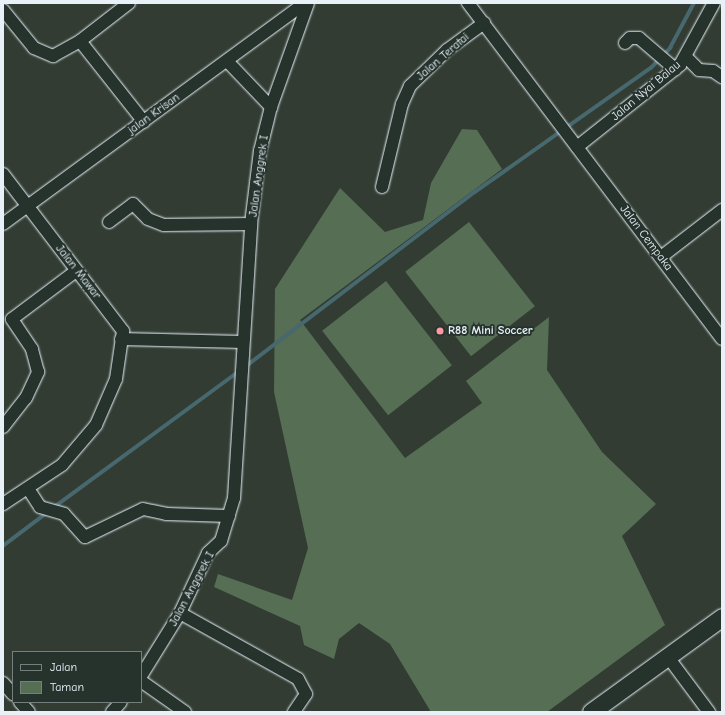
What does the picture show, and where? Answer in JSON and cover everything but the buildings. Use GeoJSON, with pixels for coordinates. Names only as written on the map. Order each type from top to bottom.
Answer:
{"type":"FeatureCollection","features":[{"type":"Feature","properties":{"kind":"street"},"geometry":{"type":"LineString","coordinates":[[3,10],[8,25],[44,54],[57,54],[80,41],[129,3]]}},
{"type":"Feature","properties":{"kind":"street","name":"jalan Krisan"},"geometry":{"type":"LineString","coordinates":[[3,224],[306,3]]}},
{"type":"Feature","properties":{"kind":"street","name":"Jalan Anggrek I"},"geometry":{"type":"LineString","coordinates":[[142,674],[180,613],[208,553],[221,541],[229,516],[238,462],[243,342],[252,224],[260,151],[271,106],[306,3]]}},
{"type":"Feature","properties":{"kind":"street","name":"Jalan Cempaka"},"geometry":{"type":"LineString","coordinates":[[468,3],[721,336]]}},
{"type":"Feature","properties":{"kind":"street","name":"Jalan Nyai Balau"},"geometry":{"type":"LineString","coordinates":[[570,138],[670,64],[686,57],[714,3]]}},
{"type":"Feature","properties":{"kind":"street","name":"Jalan Teratai"},"geometry":{"type":"LineString","coordinates":[[382,187],[402,104],[410,86],[447,50],[484,23]]}},
{"type":"Feature","properties":{"kind":"street"},"geometry":{"type":"LineString","coordinates":[[625,43],[630,38],[639,38],[670,64]]}},
{"type":"Feature","properties":{"kind":"street"},"geometry":{"type":"LineString","coordinates":[[80,41],[144,122]]}},
{"type":"Feature","properties":{"kind":"street"},"geometry":{"type":"LineString","coordinates":[[686,57],[699,70],[713,71],[722,78]]}},
{"type":"Feature","properties":{"kind":"street"},"geometry":{"type":"LineString","coordinates":[[227,62],[271,106]]}},
{"type":"Feature","properties":{"kind":"street","name":"Jalan Mawar"},"geometry":{"type":"LineString","coordinates":[[3,174],[123,331],[116,379],[96,425],[62,465],[29,490],[4,501]]}},
{"type":"Feature","properties":{"kind":"street"},"geometry":{"type":"LineString","coordinates":[[109,222],[133,204],[148,219],[164,225],[252,224]]}},
{"type":"Feature","properties":{"kind":"street"},"geometry":{"type":"LineString","coordinates":[[661,257],[722,210]]}},
{"type":"Feature","properties":{"kind":"street"},"geometry":{"type":"LineString","coordinates":[[3,427],[26,398],[38,372],[32,349],[8,322],[76,271]]}},
{"type":"Feature","properties":{"kind":"street"},"geometry":{"type":"LineString","coordinates":[[121,339],[243,342]]}},
{"type":"Feature","properties":{"kind":"street"},"geometry":{"type":"LineString","coordinates":[[29,490],[40,506],[64,514],[88,537],[143,509],[166,514],[229,516]]}},
{"type":"Feature","properties":{"kind":"street"},"geometry":{"type":"LineString","coordinates":[[180,613],[298,679],[306,694],[294,712]]}},
{"type":"Feature","properties":{"kind":"street"},"geometry":{"type":"LineString","coordinates":[[592,712],[722,617]]}},
{"type":"Feature","properties":{"kind":"street"},"geometry":{"type":"LineString","coordinates":[[668,657],[709,712]]}},
{"type":"Feature","properties":{"kind":"street"},"geometry":{"type":"LineString","coordinates":[[142,682],[185,712]]}},
{"type":"Feature","properties":{"kind":"street"},"geometry":{"type":"LineString","coordinates":[[3,683],[12,693]]}},
{"type":"Feature","properties":{"kind":"street"},"geometry":{"type":"LineString","coordinates":[[21,703],[29,712]]}},
{"type":"Feature","properties":{"kind":"street"},"geometry":{"type":"LineString","coordinates":[[112,712],[120,703]]}},
{"type":"Feature","properties":{"kind":"green space"},"geometry":{"type":"Polygon","coordinates":[[[462,129],[477,130],[502,169],[300,320],[405,458],[482,403],[466,381],[549,317],[547,370],[602,452],[656,504],[622,536],[665,625],[547,712],[431,712],[390,644],[359,623],[339,639],[334,659],[304,645],[300,626],[214,587],[218,574],[292,600],[308,548],[274,392],[275,289],[340,188],[385,232],[423,220],[431,183],[462,129]]]}},
{"type":"Feature","properties":{"kind":"green space"},"geometry":{"type":"Polygon","coordinates":[[[469,222],[535,306],[471,356],[405,272],[469,222]]]}},
{"type":"Feature","properties":{"kind":"green space"},"geometry":{"type":"Polygon","coordinates":[[[386,281],[452,365],[388,415],[322,331],[386,281]]]}},
{"type":"Feature","properties":{"kind":"waterway"},"geometry":{"type":"LineString","coordinates":[[245,367],[475,192],[651,68],[670,48],[694,3]]}},
{"type":"Feature","properties":{"kind":"waterway"},"geometry":{"type":"LineString","coordinates":[[53,508],[238,372]]}},
{"type":"Feature","properties":{"kind":"waterway"},"geometry":{"type":"LineString","coordinates":[[3,546],[48,512]]}},
{"type":"Feature","properties":{"kind":"place","name":"R88 Mini Soccer"},"geometry":{"type":"Point","coordinates":[440,331]}}]}
